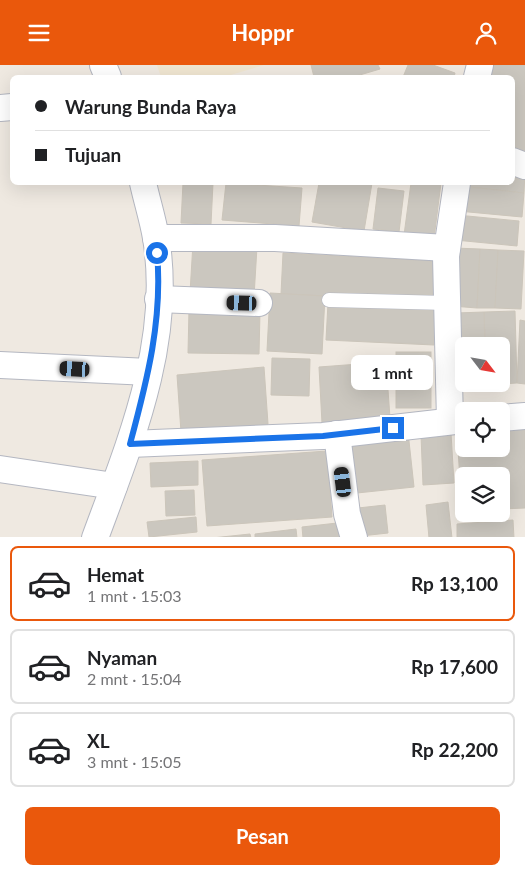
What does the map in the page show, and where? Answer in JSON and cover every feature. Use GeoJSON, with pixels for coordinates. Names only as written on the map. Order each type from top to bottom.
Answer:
{"type":"FeatureCollection","features":[{"type":"Feature","properties":{"kind":"street"},"geometry":{"type":"LineString","coordinates":[[95,537],[130,444],[149,372],[158,299],[156,239],[143,185]]}},
{"type":"Feature","properties":{"kind":"street"},"geometry":{"type":"LineString","coordinates":[[455,402],[447,303],[447,248],[457,185]]}},
{"type":"Feature","properties":{"kind":"street"},"geometry":{"type":"LineString","coordinates":[[156,239],[275,238],[447,248]]}},
{"type":"Feature","properties":{"kind":"street"},"geometry":{"type":"LineString","coordinates":[[158,299],[259,303]]}},
{"type":"Feature","properties":{"kind":"street"},"geometry":{"type":"LineString","coordinates":[[0,365],[149,372]]}},
{"type":"Feature","properties":{"kind":"street"},"geometry":{"type":"LineString","coordinates":[[510,417],[525,416]]}},
{"type":"Feature","properties":{"kind":"street"},"geometry":{"type":"LineString","coordinates":[[130,444],[337,434],[455,421]]}},
{"type":"Feature","properties":{"kind":"street"},"geometry":{"type":"LineString","coordinates":[[337,434],[347,514],[354,537]]}},
{"type":"Feature","properties":{"kind":"street"},"geometry":{"type":"LineString","coordinates":[[0,469],[114,486]]}},
{"type":"Feature","properties":{"kind":"lane"},"geometry":{"type":"LineString","coordinates":[[330,299],[447,303]]}},
{"type":"Feature","properties":{"kind":"shaded area"},"geometry":{"type":"Polygon","coordinates":[[[157,65],[264,65],[231,75],[160,75],[157,65]]]}},
{"type":"Feature","properties":{"kind":"building"},"geometry":{"type":"Polygon","coordinates":[[[311,65],[378,65],[380,69],[360,75],[314,75],[311,65]]]}},
{"type":"Feature","properties":{"kind":"building"},"geometry":{"type":"Polygon","coordinates":[[[408,65],[433,65],[455,73],[454,75],[404,75],[408,65]]]}},
{"type":"Feature","properties":{"kind":"building"},"geometry":{"type":"Polygon","coordinates":[[[489,65],[525,65],[525,152],[515,150],[515,75],[486,75],[489,65]]]}},
{"type":"Feature","properties":{"kind":"building"},"geometry":{"type":"Polygon","coordinates":[[[515,170],[525,171],[524,193],[461,186],[515,185],[515,170]]]}},
{"type":"Feature","properties":{"kind":"building"},"geometry":{"type":"Polygon","coordinates":[[[183,185],[213,185],[211,224],[181,223],[183,185]]]}},
{"type":"Feature","properties":{"kind":"building"},"geometry":{"type":"Polygon","coordinates":[[[226,185],[302,188],[299,226],[222,220],[226,185]]]}},
{"type":"Feature","properties":{"kind":"building"},"geometry":{"type":"Polygon","coordinates":[[[319,185],[372,185],[364,231],[312,222],[319,185]]]}},
{"type":"Feature","properties":{"kind":"building"},"geometry":{"type":"Polygon","coordinates":[[[411,185],[441,185],[434,238],[404,235],[411,185]]]}},
{"type":"Feature","properties":{"kind":"building"},"geometry":{"type":"Polygon","coordinates":[[[461,186],[524,193],[522,217],[458,211],[461,186]]]}},
{"type":"Feature","properties":{"kind":"building"},"geometry":{"type":"Polygon","coordinates":[[[378,188],[404,191],[399,232],[373,229],[378,188]]]}},
{"type":"Feature","properties":{"kind":"building"},"geometry":{"type":"Polygon","coordinates":[[[457,215],[519,221],[517,246],[455,240],[457,215]]]}},
{"type":"Feature","properties":{"kind":"building"},"geometry":{"type":"Polygon","coordinates":[[[193,243],[257,247],[254,297],[190,293],[193,243]]]}},
{"type":"Feature","properties":{"kind":"building"},"geometry":{"type":"Polygon","coordinates":[[[454,248],[480,249],[477,308],[452,306],[454,248]]]}},
{"type":"Feature","properties":{"kind":"building"},"geometry":{"type":"Polygon","coordinates":[[[480,249],[498,250],[495,308],[477,308],[480,249]]]}},
{"type":"Feature","properties":{"kind":"building"},"geometry":{"type":"Polygon","coordinates":[[[498,250],[524,251],[521,309],[495,308],[498,250]]]}},
{"type":"Feature","properties":{"kind":"building"},"geometry":{"type":"Polygon","coordinates":[[[283,253],[435,261],[433,301],[281,294],[283,253]]]}},
{"type":"Feature","properties":{"kind":"building"},"geometry":{"type":"Polygon","coordinates":[[[270,293],[325,296],[322,354],[267,351],[270,293]]]}},
{"type":"Feature","properties":{"kind":"building"},"geometry":{"type":"Polygon","coordinates":[[[328,303],[436,307],[434,345],[326,340],[328,303]]]}},
{"type":"Feature","properties":{"kind":"building"},"geometry":{"type":"Polygon","coordinates":[[[189,310],[260,311],[259,354],[188,353],[189,310]]]}},
{"type":"Feature","properties":{"kind":"building"},"geometry":{"type":"Polygon","coordinates":[[[515,311],[517,383],[510,383],[510,337],[485,337],[484,312],[515,311]]]}},
{"type":"Feature","properties":{"kind":"building"},"geometry":{"type":"Polygon","coordinates":[[[484,312],[485,337],[457,337],[456,313],[484,312]]]}},
{"type":"Feature","properties":{"kind":"building"},"geometry":{"type":"Polygon","coordinates":[[[520,320],[525,321],[525,384],[517,383],[520,320]]]}},
{"type":"Feature","properties":{"kind":"building"},"geometry":{"type":"Polygon","coordinates":[[[396,352],[431,352],[431,408],[396,408],[396,352]]]}},
{"type":"Feature","properties":{"kind":"building"},"geometry":{"type":"Polygon","coordinates":[[[272,358],[310,359],[309,396],[271,395],[272,358]]]}},
{"type":"Feature","properties":{"kind":"building"},"geometry":{"type":"Polygon","coordinates":[[[386,362],[390,418],[322,423],[319,367],[386,362]]]}},
{"type":"Feature","properties":{"kind":"building"},"geometry":{"type":"Polygon","coordinates":[[[264,367],[268,424],[181,432],[177,375],[264,367]]]}},
{"type":"Feature","properties":{"kind":"building"},"geometry":{"type":"Polygon","coordinates":[[[525,429],[525,508],[510,509],[510,467],[459,467],[459,457],[510,457],[510,430],[525,429]]]}},
{"type":"Feature","properties":{"kind":"building"},"geometry":{"type":"Polygon","coordinates":[[[408,432],[414,487],[357,493],[351,439],[408,432]]]}},
{"type":"Feature","properties":{"kind":"building"},"geometry":{"type":"Polygon","coordinates":[[[451,433],[454,483],[423,485],[421,435],[451,433]]]}},
{"type":"Feature","properties":{"kind":"building"},"geometry":{"type":"Polygon","coordinates":[[[327,451],[332,517],[207,526],[202,460],[327,451]]]}},
{"type":"Feature","properties":{"kind":"building"},"geometry":{"type":"Polygon","coordinates":[[[198,461],[198,485],[151,487],[150,463],[198,461]]]}},
{"type":"Feature","properties":{"kind":"building"},"geometry":{"type":"Polygon","coordinates":[[[194,490],[195,515],[166,516],[165,491],[194,490]]]}},
{"type":"Feature","properties":{"kind":"building"},"geometry":{"type":"Polygon","coordinates":[[[448,502],[452,537],[429,537],[426,505],[448,502]]]}},
{"type":"Feature","properties":{"kind":"building"},"geometry":{"type":"Polygon","coordinates":[[[385,505],[388,533],[361,536],[358,508],[385,505]]]}},
{"type":"Feature","properties":{"kind":"building"},"geometry":{"type":"Polygon","coordinates":[[[196,517],[197,532],[149,537],[147,522],[196,517]]]}},
{"type":"Feature","properties":{"kind":"building"},"geometry":{"type":"Polygon","coordinates":[[[513,520],[514,537],[457,537],[457,524],[510,522],[513,520]]]}},
{"type":"Feature","properties":{"kind":"building"},"geometry":{"type":"Polygon","coordinates":[[[346,522],[347,537],[303,537],[302,527],[346,522]]]}},
{"type":"Feature","properties":{"kind":"building"},"geometry":{"type":"Polygon","coordinates":[[[296,529],[297,537],[255,537],[255,534],[296,529]]]}},
{"type":"Feature","properties":{"kind":"building"},"geometry":{"type":"Polygon","coordinates":[[[250,534],[251,537],[222,537],[250,534]]]}},
{"type":"Feature","properties":{"kind":"route"},"geometry":{"type":"LineString","coordinates":[[157,253],[157,323],[149,372],[130,444],[323,436],[393,428]]}}]}
